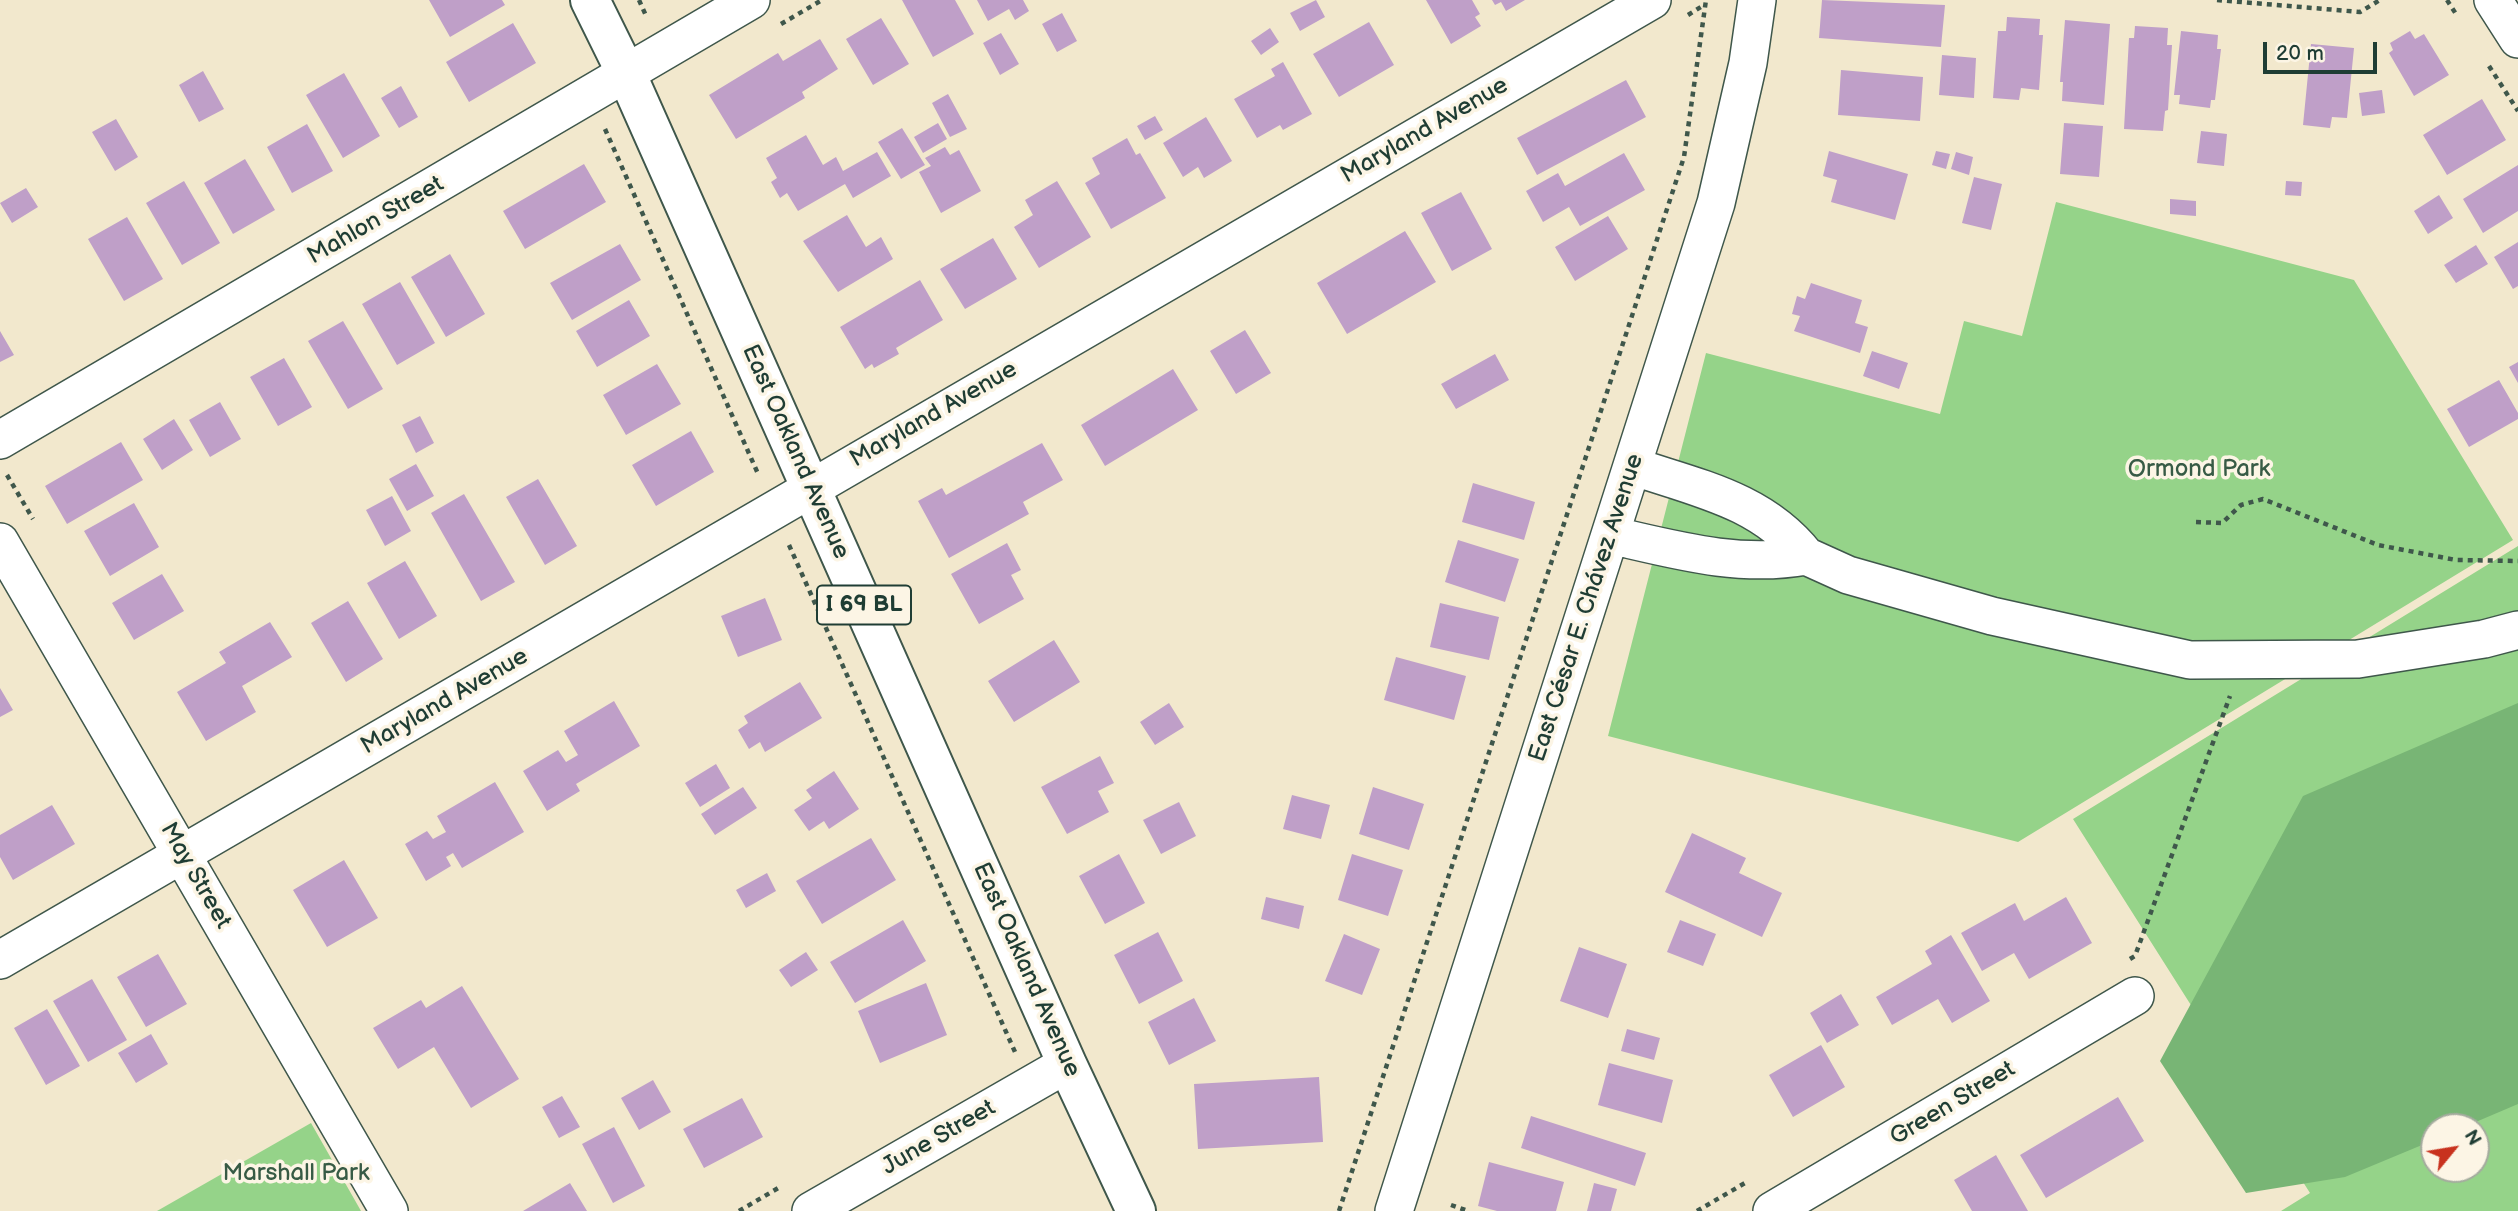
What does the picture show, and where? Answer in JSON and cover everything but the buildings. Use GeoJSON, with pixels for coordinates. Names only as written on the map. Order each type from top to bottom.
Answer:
{"type":"FeatureCollection","features":[{"type":"Feature","properties":{"kind":"main road","name":"East Oakland Avenue"},"geometry":{"type":"LineString","coordinates":[[590,0],[627,75],[1067,1064],[1136,1211]]}},
{"type":"Feature","properties":{"kind":"street","name":"Mahlon Street"},"geometry":{"type":"LineString","coordinates":[[0,440],[751,0]]}},
{"type":"Feature","properties":{"kind":"street","name":"Maryland Avenue"},"geometry":{"type":"LineString","coordinates":[[0,960],[1652,0]]}},
{"type":"Feature","properties":{"kind":"street","name":"East César E. Chávez Avenue"},"geometry":{"type":"LineString","coordinates":[[1394,1211],[1716,203],[1748,63],[1757,0]]}},
{"type":"Feature","properties":{"kind":"street"},"geometry":{"type":"LineString","coordinates":[[2493,0],[2518,39]]}},
{"type":"Feature","properties":{"kind":"street"},"geometry":{"type":"LineString","coordinates":[[1632,466],[1753,508],[1787,532],[1806,556],[1848,575],[1992,616],[2190,660],[2357,659],[2484,639],[2518,630]]}},
{"type":"Feature","properties":{"kind":"street"},"geometry":{"type":"LineString","coordinates":[[1611,535],[1742,561],[1779,561],[1806,556]]}},
{"type":"Feature","properties":{"kind":"street","name":"May Street"},"geometry":{"type":"LineString","coordinates":[[0,542],[389,1211]]}},
{"type":"Feature","properties":{"kind":"street","name":"Green Street"},"geometry":{"type":"LineString","coordinates":[[1772,1211],[2135,996]]}},
{"type":"Feature","properties":{"kind":"street","name":"June Street"},"geometry":{"type":"LineString","coordinates":[[811,1211],[1067,1064]]}},
{"type":"Feature","properties":{"kind":"path"},"geometry":{"type":"LineString","coordinates":[[1339,1211],[1684,157],[1706,0]]}},
{"type":"Feature","properties":{"kind":"path"},"geometry":{"type":"LineString","coordinates":[[2217,0],[2360,12],[2380,0]]}},
{"type":"Feature","properties":{"kind":"path"},"geometry":{"type":"LineString","coordinates":[[2196,522],[2222,523],[2241,505],[2263,499],[2378,545],[2456,560],[2518,561]]}},
{"type":"Feature","properties":{"kind":"path"},"geometry":{"type":"LineString","coordinates":[[2135,956],[2244,660]]}},
{"type":"Feature","properties":{"kind":"path"},"geometry":{"type":"LineString","coordinates":[[1451,1205],[1468,1211]]}},
{"type":"Feature","properties":{"kind":"green space","name":"Ormond Park"},"geometry":{"type":"Polygon","coordinates":[[[2056,202],[2354,280],[2513,540],[2018,842],[1608,736],[1706,353],[1940,414],[1964,321],[2022,336],[2056,202]]]}},
{"type":"Feature","properties":{"kind":"green space"},"geometry":{"type":"Polygon","coordinates":[[[2518,546],[2518,1211],[2281,1211],[2310,1193],[2073,819],[2518,546]]]}},
{"type":"Feature","properties":{"kind":"green space"},"geometry":{"type":"Polygon","coordinates":[[[2518,703],[2518,1104],[2490,1116],[2490,1113],[2420,1113],[2420,1146],[2345,1177],[2246,1193],[2160,1061],[2303,796],[2518,703]]]}},
{"type":"Feature","properties":{"kind":"green space","name":"Marshall Park"},"geometry":{"type":"Polygon","coordinates":[[[311,1123],[361,1211],[157,1211],[311,1123]]]}}]}
